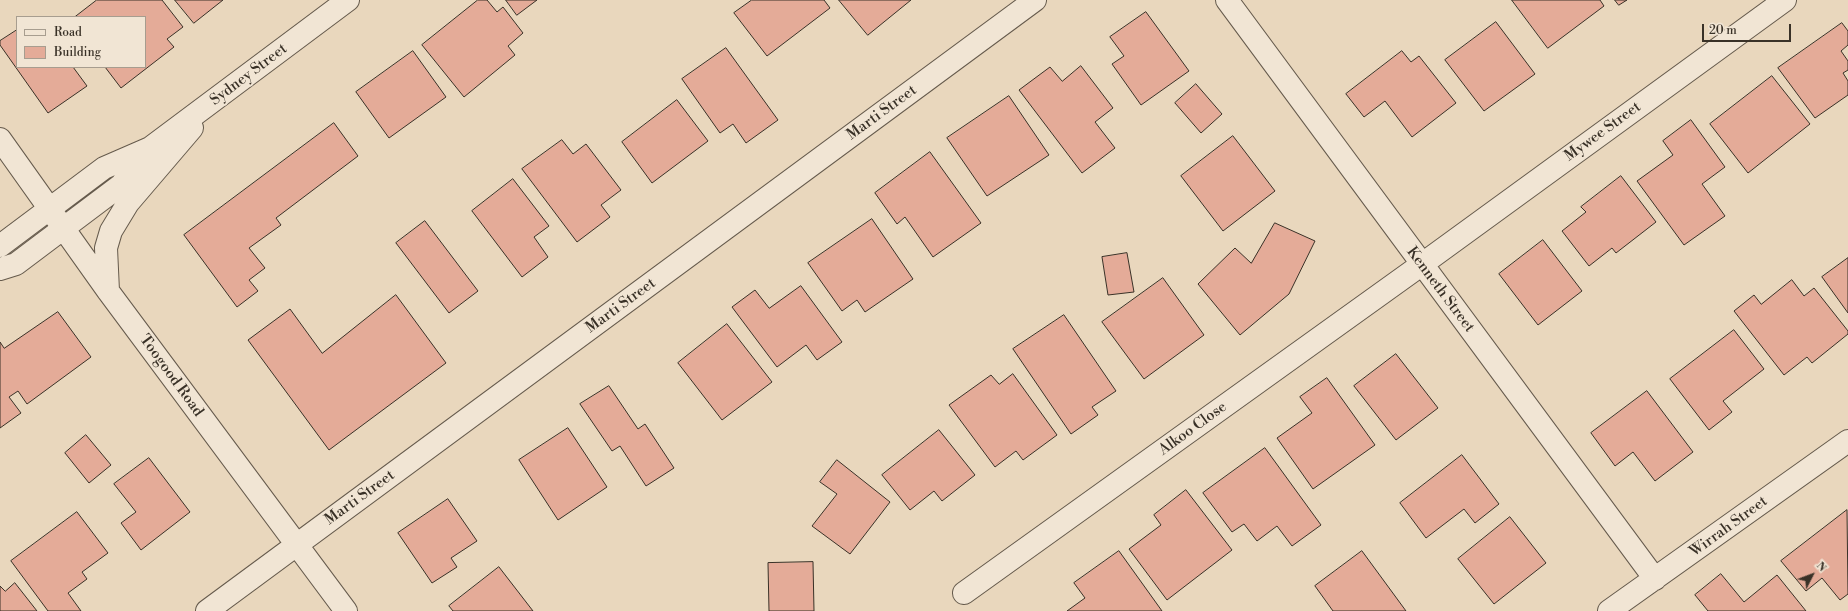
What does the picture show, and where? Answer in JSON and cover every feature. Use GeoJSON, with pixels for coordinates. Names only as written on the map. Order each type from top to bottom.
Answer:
{"type":"FeatureCollection","features":[{"type":"Feature","properties":{"kind":"street","name":"Sydney Street"},"geometry":{"type":"LineString","coordinates":[[0,246],[104,168],[150,148],[348,0]]}},
{"type":"Feature","properties":{"kind":"street","name":"Marti Street"},"geometry":{"type":"LineString","coordinates":[[207,611],[1035,0]]}},
{"type":"Feature","properties":{"kind":"street","name":"Kenneth Street"},"geometry":{"type":"LineString","coordinates":[[1227,0],[1421,264],[1656,579]]}},
{"type":"Feature","properties":{"kind":"street","name":"Mywee Street"},"geometry":{"type":"LineString","coordinates":[[1421,264],[1785,0]]}},
{"type":"Feature","properties":{"kind":"street"},"geometry":{"type":"LineString","coordinates":[[108,291],[106,248],[109,235],[118,216],[216,100]]}},
{"type":"Feature","properties":{"kind":"street","name":"Toogood Road"},"geometry":{"type":"LineString","coordinates":[[0,139],[108,291],[346,611]]}},
{"type":"Feature","properties":{"kind":"street","name":"Sydney Street"},"geometry":{"type":"LineString","coordinates":[[0,269],[16,264],[121,185],[150,148]]}},
{"type":"Feature","properties":{"kind":"street","name":"Alkoo Close"},"geometry":{"type":"LineString","coordinates":[[964,593],[1421,264]]}},
{"type":"Feature","properties":{"kind":"street","name":"Wirrah Street"},"geometry":{"type":"LineString","coordinates":[[1609,611],[1848,441]]}},
{"type":"Feature","properties":{"kind":"building"},"geometry":{"type":"Polygon","coordinates":[[[97,0],[162,0],[183,27],[167,39],[174,47],[121,88],[106,68],[146,68],[146,16],[76,16],[97,0]]]}},
{"type":"Feature","properties":{"kind":"building"},"geometry":{"type":"Polygon","coordinates":[[[175,0],[223,0],[194,23],[175,0]]]}},
{"type":"Feature","properties":{"kind":"building"},"geometry":{"type":"Polygon","coordinates":[[[478,0],[487,0],[497,12],[503,7],[523,33],[508,46],[515,55],[464,97],[422,45],[478,0]]]}},
{"type":"Feature","properties":{"kind":"building"},"geometry":{"type":"Polygon","coordinates":[[[506,0],[537,0],[517,15],[506,0]]]}},
{"type":"Feature","properties":{"kind":"building"},"geometry":{"type":"Polygon","coordinates":[[[752,0],[824,0],[830,8],[767,56],[734,13],[752,0]]]}},
{"type":"Feature","properties":{"kind":"building"},"geometry":{"type":"Polygon","coordinates":[[[839,0],[911,0],[868,35],[839,0]]]}},
{"type":"Feature","properties":{"kind":"building"},"geometry":{"type":"Polygon","coordinates":[[[1512,0],[1600,0],[1604,6],[1548,48],[1512,0]]]}},
{"type":"Feature","properties":{"kind":"building"},"geometry":{"type":"Polygon","coordinates":[[[1615,0],[1627,0],[1619,5],[1615,0]]]}},
{"type":"Feature","properties":{"kind":"building"},"geometry":{"type":"Polygon","coordinates":[[[1146,12],[1189,71],[1141,105],[1112,64],[1124,56],[1110,37],[1146,12]]]}},
{"type":"Feature","properties":{"kind":"building"},"geometry":{"type":"Polygon","coordinates":[[[1496,22],[1535,74],[1484,111],[1445,60],[1496,22]]]}},
{"type":"Feature","properties":{"kind":"building"},"geometry":{"type":"Polygon","coordinates":[[[1842,23],[1848,31],[1848,45],[1841,51],[1848,61],[1848,70],[1843,73],[1848,81],[1848,95],[1815,118],[1778,68],[1842,23]]]}},
{"type":"Feature","properties":{"kind":"building"},"geometry":{"type":"Polygon","coordinates":[[[16,31],[16,68],[0,45],[0,41],[16,31]]]}},
{"type":"Feature","properties":{"kind":"building"},"geometry":{"type":"Polygon","coordinates":[[[726,48],[778,120],[746,143],[733,124],[720,133],[682,79],[726,48]]]}},
{"type":"Feature","properties":{"kind":"building"},"geometry":{"type":"Polygon","coordinates":[[[413,51],[446,97],[389,138],[356,92],[413,51]]]}},
{"type":"Feature","properties":{"kind":"building"},"geometry":{"type":"Polygon","coordinates":[[[1402,51],[1411,62],[1419,56],[1456,103],[1412,137],[1385,101],[1364,117],[1346,94],[1402,51]]]}},
{"type":"Feature","properties":{"kind":"building"},"geometry":{"type":"Polygon","coordinates":[[[1081,66],[1113,108],[1095,122],[1115,148],[1082,173],[1019,90],[1050,67],[1062,81],[1081,66]]]}},
{"type":"Feature","properties":{"kind":"building"},"geometry":{"type":"Polygon","coordinates":[[[16,68],[74,68],[87,86],[48,113],[16,68]]]}},
{"type":"Feature","properties":{"kind":"building"},"geometry":{"type":"Polygon","coordinates":[[[1772,76],[1810,124],[1748,173],[1710,124],[1772,76]]]}},
{"type":"Feature","properties":{"kind":"building"},"geometry":{"type":"Polygon","coordinates":[[[1196,84],[1222,114],[1201,133],[1175,103],[1196,84]]]}},
{"type":"Feature","properties":{"kind":"building"},"geometry":{"type":"Polygon","coordinates":[[[1009,96],[1049,155],[987,196],[947,138],[1009,96]]]}},
{"type":"Feature","properties":{"kind":"building"},"geometry":{"type":"Polygon","coordinates":[[[677,100],[708,141],[652,183],[622,142],[677,100]]]}},
{"type":"Feature","properties":{"kind":"building"},"geometry":{"type":"Polygon","coordinates":[[[1691,120],[1725,167],[1702,184],[1725,216],[1684,245],[1637,181],[1673,155],[1663,141],[1691,120]]]}},
{"type":"Feature","properties":{"kind":"building"},"geometry":{"type":"Polygon","coordinates":[[[334,123],[358,156],[276,218],[281,225],[249,248],[265,268],[249,280],[258,291],[237,307],[184,235],[334,123]]]}},
{"type":"Feature","properties":{"kind":"building"},"geometry":{"type":"Polygon","coordinates":[[[1233,136],[1275,191],[1223,231],[1181,176],[1233,136]]]}},
{"type":"Feature","properties":{"kind":"building"},"geometry":{"type":"Polygon","coordinates":[[[562,140],[573,154],[586,144],[621,190],[601,205],[610,217],[577,242],[522,169],[562,140]]]}},
{"type":"Feature","properties":{"kind":"building"},"geometry":{"type":"Polygon","coordinates":[[[930,152],[981,223],[933,257],[905,217],[897,224],[875,193],[930,152]]]}},
{"type":"Feature","properties":{"kind":"building"},"geometry":{"type":"Polygon","coordinates":[[[1621,176],[1656,222],[1616,253],[1612,248],[1589,266],[1562,231],[1586,212],[1581,207],[1621,176]]]}},
{"type":"Feature","properties":{"kind":"building"},"geometry":{"type":"Polygon","coordinates":[[[513,179],[549,226],[534,237],[548,257],[522,277],[472,211],[513,179]]]}},
{"type":"Feature","properties":{"kind":"building"},"geometry":{"type":"Polygon","coordinates":[[[872,219],[913,279],[865,312],[857,300],[842,311],[808,263],[872,219]]]}},
{"type":"Feature","properties":{"kind":"building"},"geometry":{"type":"Polygon","coordinates":[[[425,221],[478,291],[449,313],[396,243],[425,221]]]}},
{"type":"Feature","properties":{"kind":"building"},"geometry":{"type":"Polygon","coordinates":[[[1275,223],[1315,241],[1289,294],[1240,335],[1198,284],[1235,248],[1251,263],[1275,223]]]}},
{"type":"Feature","properties":{"kind":"building"},"geometry":{"type":"Polygon","coordinates":[[[1543,240],[1582,291],[1538,325],[1499,274],[1543,240]]]}},
{"type":"Feature","properties":{"kind":"building"},"geometry":{"type":"Polygon","coordinates":[[[1127,253],[1134,292],[1108,295],[1102,257],[1127,253]]]}},
{"type":"Feature","properties":{"kind":"building"},"geometry":{"type":"Polygon","coordinates":[[[1848,258],[1848,313],[1822,277],[1848,258]]]}},
{"type":"Feature","properties":{"kind":"building"},"geometry":{"type":"Polygon","coordinates":[[[1163,278],[1204,335],[1144,379],[1102,322],[1163,278]]]}},
{"type":"Feature","properties":{"kind":"building"},"geometry":{"type":"Polygon","coordinates":[[[1792,280],[1804,296],[1814,288],[1848,331],[1848,334],[1812,363],[1807,357],[1784,375],[1734,311],[1754,295],[1761,304],[1792,280]]]}},
{"type":"Feature","properties":{"kind":"building"},"geometry":{"type":"Polygon","coordinates":[[[801,286],[842,342],[817,360],[806,345],[777,367],[732,307],[755,290],[769,308],[801,286]]]}},
{"type":"Feature","properties":{"kind":"building"},"geometry":{"type":"Polygon","coordinates":[[[396,295],[446,363],[329,450],[248,340],[290,309],[322,353],[396,295]]]}},
{"type":"Feature","properties":{"kind":"building"},"geometry":{"type":"Polygon","coordinates":[[[58,312],[91,357],[27,404],[18,391],[9,397],[21,413],[0,428],[0,342],[4,348],[58,312]]]}},
{"type":"Feature","properties":{"kind":"building"},"geometry":{"type":"Polygon","coordinates":[[[1064,315],[1116,391],[1092,407],[1098,415],[1071,434],[1013,349],[1064,315]]]}},
{"type":"Feature","properties":{"kind":"building"},"geometry":{"type":"Polygon","coordinates":[[[727,324],[772,382],[722,420],[678,363],[727,324]]]}},
{"type":"Feature","properties":{"kind":"building"},"geometry":{"type":"Polygon","coordinates":[[[1734,330],[1764,369],[1723,401],[1732,412],[1709,430],[1670,379],[1734,330]]]}},
{"type":"Feature","properties":{"kind":"building"},"geometry":{"type":"Polygon","coordinates":[[[1396,354],[1438,408],[1396,440],[1354,386],[1396,354]]]}},
{"type":"Feature","properties":{"kind":"building"},"geometry":{"type":"Polygon","coordinates":[[[1013,374],[1057,435],[1023,460],[1016,451],[995,467],[949,405],[991,375],[999,384],[1013,374]]]}},
{"type":"Feature","properties":{"kind":"building"},"geometry":{"type":"Polygon","coordinates":[[[1327,378],[1375,445],[1313,489],[1277,438],[1312,413],[1300,397],[1327,378]]]}},
{"type":"Feature","properties":{"kind":"building"},"geometry":{"type":"Polygon","coordinates":[[[609,386],[638,429],[645,424],[674,468],[646,486],[620,446],[612,451],[580,404],[609,386]]]}},
{"type":"Feature","properties":{"kind":"building"},"geometry":{"type":"Polygon","coordinates":[[[1647,391],[1693,452],[1655,481],[1633,452],[1615,466],[1591,433],[1647,391]]]}},
{"type":"Feature","properties":{"kind":"building"},"geometry":{"type":"Polygon","coordinates":[[[568,428],[607,487],[558,520],[519,460],[568,428]]]}},
{"type":"Feature","properties":{"kind":"building"},"geometry":{"type":"Polygon","coordinates":[[[939,430],[975,475],[942,501],[934,491],[910,510],[882,475],[939,430]]]}},
{"type":"Feature","properties":{"kind":"building"},"geometry":{"type":"Polygon","coordinates":[[[86,435],[111,465],[89,483],[65,453],[86,435]]]}},
{"type":"Feature","properties":{"kind":"building"},"geometry":{"type":"Polygon","coordinates":[[[1265,448],[1321,525],[1292,546],[1277,526],[1257,541],[1244,524],[1232,532],[1203,493],[1265,448]]]}},
{"type":"Feature","properties":{"kind":"building"},"geometry":{"type":"Polygon","coordinates":[[[1462,455],[1499,504],[1475,523],[1464,509],[1426,538],[1400,503],[1462,455]]]}},
{"type":"Feature","properties":{"kind":"building"},"geometry":{"type":"Polygon","coordinates":[[[149,458],[190,512],[141,550],[121,523],[136,512],[114,484],[149,458]]]}},
{"type":"Feature","properties":{"kind":"building"},"geometry":{"type":"Polygon","coordinates":[[[837,460],[890,502],[850,554],[812,526],[837,494],[820,482],[837,460]]]}},
{"type":"Feature","properties":{"kind":"building"},"geometry":{"type":"Polygon","coordinates":[[[1186,490],[1232,550],[1167,600],[1129,549],[1161,525],[1154,515],[1186,490]]]}},
{"type":"Feature","properties":{"kind":"building"},"geometry":{"type":"Polygon","coordinates":[[[448,499],[477,541],[451,558],[457,567],[432,583],[398,533],[448,499]]]}},
{"type":"Feature","properties":{"kind":"building"},"geometry":{"type":"Polygon","coordinates":[[[1847,510],[1848,594],[1840,600],[1822,578],[1806,591],[1781,561],[1847,510]]]}},
{"type":"Feature","properties":{"kind":"building"},"geometry":{"type":"Polygon","coordinates":[[[77,512],[108,553],[82,572],[87,579],[68,593],[81,611],[48,611],[11,561],[77,512]]]}},
{"type":"Feature","properties":{"kind":"building"},"geometry":{"type":"Polygon","coordinates":[[[1510,517],[1546,563],[1494,604],[1458,559],[1510,517]]]}},
{"type":"Feature","properties":{"kind":"building"},"geometry":{"type":"Polygon","coordinates":[[[1119,551],[1162,611],[1067,611],[1085,598],[1074,583],[1119,551]]]}},
{"type":"Feature","properties":{"kind":"building"},"geometry":{"type":"Polygon","coordinates":[[[1362,551],[1406,611],[1333,611],[1315,586],[1362,551]]]}},
{"type":"Feature","properties":{"kind":"building"},"geometry":{"type":"Polygon","coordinates":[[[813,562],[814,611],[769,611],[768,563],[813,562]]]}},
{"type":"Feature","properties":{"kind":"building"},"geometry":{"type":"Polygon","coordinates":[[[499,567],[533,611],[453,611],[449,606],[499,567]]]}},
{"type":"Feature","properties":{"kind":"building"},"geometry":{"type":"Polygon","coordinates":[[[1721,574],[1744,602],[1777,575],[1806,611],[1708,611],[1695,595],[1721,574]]]}},
{"type":"Feature","properties":{"kind":"building"},"geometry":{"type":"Polygon","coordinates":[[[15,583],[37,611],[0,611],[0,586],[5,591],[15,583]]]}}]}
